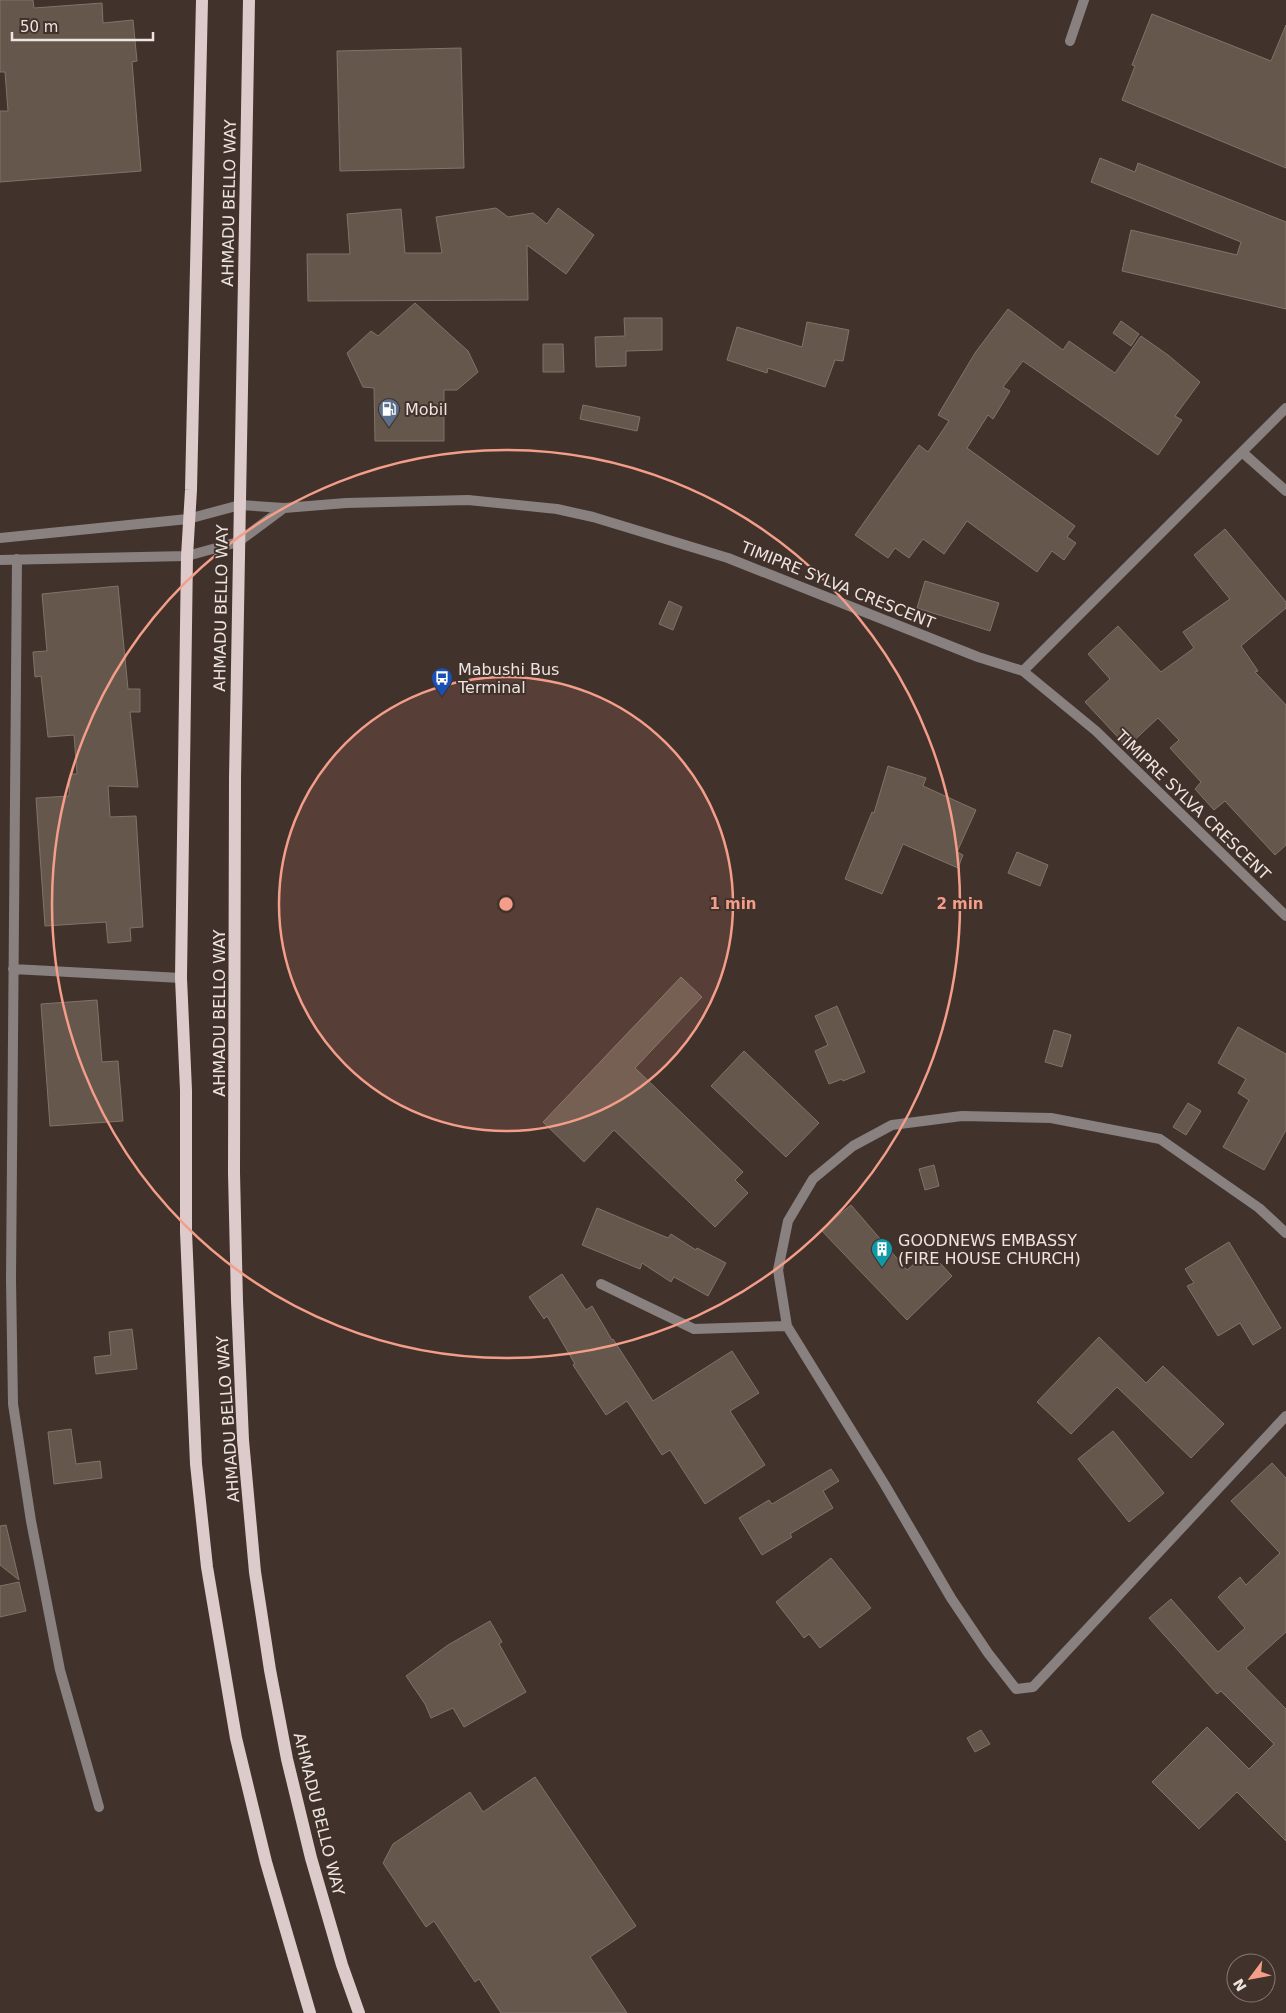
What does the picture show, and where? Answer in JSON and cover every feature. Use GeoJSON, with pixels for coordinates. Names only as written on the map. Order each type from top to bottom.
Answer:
{"type":"FeatureCollection","features":[{"type":"Feature","properties":{"kind":"main road","name":"AHMADU BELLO WAY"},"geometry":{"type":"LineString","coordinates":[[202,0],[191,490],[187,556],[181,978],[186,1090],[186,1242],[196,1464],[206,1567],[236,1738],[266,1862],[310,2013]]}},
{"type":"Feature","properties":{"kind":"main road","name":"AHMADU BELLO WAY"},"geometry":{"type":"LineString","coordinates":[[249,0],[235,778],[234,1173],[243,1440],[255,1572],[270,1670],[287,1759],[311,1858],[342,1966],[359,2013]]}},
{"type":"Feature","properties":{"kind":"street"},"geometry":{"type":"LineString","coordinates":[[1070,41],[1084,0]]}},
{"type":"Feature","properties":{"kind":"street"},"geometry":{"type":"LineString","coordinates":[[1023,671],[1286,408]]}},
{"type":"Feature","properties":{"kind":"street"},"geometry":{"type":"LineString","coordinates":[[1242,452],[1286,491]]}},
{"type":"Feature","properties":{"kind":"street","name":"TIMIPRE SYLVA CRESCENT"},"geometry":{"type":"LineString","coordinates":[[0,538],[188,519],[240,505],[284,508],[346,503],[468,500],[556,509],[575,513],[728,558],[978,657],[1023,671],[1096,731],[1286,916]]}},
{"type":"Feature","properties":{"kind":"street"},"geometry":{"type":"LineString","coordinates":[[0,560],[187,556],[238,542],[284,508]]}},
{"type":"Feature","properties":{"kind":"street"},"geometry":{"type":"LineString","coordinates":[[17,559],[11,1280],[13,1404],[31,1521],[60,1670],[99,1807]]}},
{"type":"Feature","properties":{"kind":"street"},"geometry":{"type":"LineString","coordinates":[[13,968],[181,978]]}},
{"type":"Feature","properties":{"kind":"street"},"geometry":{"type":"LineString","coordinates":[[1286,1233],[1259,1208],[1160,1139],[1051,1118],[962,1116],[892,1125],[853,1146],[813,1179],[788,1221],[778,1270],[787,1326],[885,1485],[951,1598],[988,1653],[1016,1689],[1033,1687],[1286,1416]]}},
{"type":"Feature","properties":{"kind":"street"},"geometry":{"type":"LineString","coordinates":[[601,1284],[694,1329],[787,1326]]}},
{"type":"Feature","properties":{"kind":"building"},"geometry":{"type":"Polygon","coordinates":[[[0,0],[33,0],[34,8],[102,3],[103,23],[133,20],[137,61],[132,62],[141,171],[0,182],[0,111],[8,111],[5,72],[0,72],[0,0]]]}},
{"type":"Feature","properties":{"kind":"building"},"geometry":{"type":"Polygon","coordinates":[[[1152,14],[1271,61],[1286,25],[1286,168],[1122,100],[1135,66],[1132,65],[1152,14]]]}},
{"type":"Feature","properties":{"kind":"building"},"geometry":{"type":"Polygon","coordinates":[[[461,48],[464,168],[340,171],[337,51],[461,48]]]}},
{"type":"Feature","properties":{"kind":"building"},"geometry":{"type":"Polygon","coordinates":[[[1100,158],[1135,172],[1138,163],[1286,222],[1286,309],[1122,271],[1131,230],[1237,255],[1241,242],[1091,182],[1100,158]]]}},
{"type":"Feature","properties":{"kind":"building"},"geometry":{"type":"Polygon","coordinates":[[[496,208],[508,217],[533,213],[547,224],[558,208],[594,235],[566,274],[527,245],[528,300],[308,301],[307,254],[350,254],[347,214],[401,209],[405,253],[442,253],[436,217],[496,208]]]}},
{"type":"Feature","properties":{"kind":"building"},"geometry":{"type":"Polygon","coordinates":[[[415,303],[468,351],[478,372],[457,390],[444,390],[444,441],[375,441],[374,388],[363,387],[347,353],[371,331],[378,336],[415,303]]]}},
{"type":"Feature","properties":{"kind":"building"},"geometry":{"type":"Polygon","coordinates":[[[1008,309],[1063,350],[1069,341],[1115,373],[1141,336],[1168,355],[1200,382],[1175,416],[1182,420],[1158,455],[1023,361],[1003,387],[1010,391],[993,419],[988,415],[967,448],[1075,526],[1067,537],[1076,543],[1064,560],[1052,551],[1037,572],[967,521],[944,554],[923,539],[909,558],[895,548],[888,558],[855,535],[919,445],[928,452],[949,421],[938,415],[975,353],[1008,309]]]}},
{"type":"Feature","properties":{"kind":"building"},"geometry":{"type":"Polygon","coordinates":[[[624,318],[662,318],[662,350],[626,351],[626,366],[596,367],[595,337],[625,336],[624,318]]]}},
{"type":"Feature","properties":{"kind":"building"},"geometry":{"type":"Polygon","coordinates":[[[1121,321],[1139,334],[1131,346],[1113,333],[1121,321]]]}},
{"type":"Feature","properties":{"kind":"building"},"geometry":{"type":"Polygon","coordinates":[[[807,322],[849,330],[843,361],[835,360],[825,387],[768,368],[767,373],[727,360],[737,327],[802,347],[807,322]]]}},
{"type":"Feature","properties":{"kind":"building"},"geometry":{"type":"Polygon","coordinates":[[[543,344],[563,344],[564,372],[543,372],[543,344]]]}},
{"type":"Feature","properties":{"kind":"building"},"geometry":{"type":"Polygon","coordinates":[[[583,405],[640,417],[637,431],[580,419],[583,405]]]}},
{"type":"Feature","properties":{"kind":"building"},"geometry":{"type":"Polygon","coordinates":[[[1225,529],[1286,602],[1286,608],[1241,646],[1258,671],[1255,672],[1286,705],[1286,845],[1275,855],[1225,801],[1214,810],[1195,789],[1201,782],[1170,748],[1179,740],[1158,718],[1127,747],[1085,702],[1110,679],[1088,654],[1118,626],[1161,672],[1194,648],[1183,632],[1230,599],[1194,555],[1225,529]]]}},
{"type":"Feature","properties":{"kind":"building"},"geometry":{"type":"Polygon","coordinates":[[[925,581],[999,603],[990,631],[917,608],[925,581]]]}},
{"type":"Feature","properties":{"kind":"building"},"geometry":{"type":"Polygon","coordinates":[[[118,586],[128,689],[140,689],[140,712],[130,712],[138,787],[108,786],[110,817],[136,816],[143,927],[130,928],[131,941],[108,943],[106,922],[45,926],[36,798],[69,796],[70,774],[77,774],[74,735],[48,737],[41,676],[35,677],[33,652],[47,651],[42,594],[118,586]]]}},
{"type":"Feature","properties":{"kind":"building"},"geometry":{"type":"Polygon","coordinates":[[[669,601],[682,607],[673,630],[659,624],[669,601]]]}},
{"type":"Feature","properties":{"kind":"building"},"geometry":{"type":"Polygon","coordinates":[[[888,766],[926,778],[923,786],[976,810],[957,852],[963,855],[958,868],[903,844],[882,894],[845,879],[872,812],[874,813],[888,766]]]}},
{"type":"Feature","properties":{"kind":"building"},"geometry":{"type":"Polygon","coordinates":[[[1017,852],[1048,865],[1040,886],[1008,873],[1017,852]]]}},
{"type":"Feature","properties":{"kind":"building"},"geometry":{"type":"Polygon","coordinates":[[[681,977],[702,997],[635,1068],[743,1172],[735,1180],[748,1193],[715,1227],[614,1130],[584,1162],[543,1122],[681,977]]]}},
{"type":"Feature","properties":{"kind":"building"},"geometry":{"type":"Polygon","coordinates":[[[97,1000],[102,1062],[118,1061],[123,1121],[50,1126],[41,1004],[97,1000]]]}},
{"type":"Feature","properties":{"kind":"building"},"geometry":{"type":"Polygon","coordinates":[[[837,1006],[865,1072],[843,1081],[842,1079],[829,1084],[815,1051],[828,1045],[815,1016],[837,1006]]]}},
{"type":"Feature","properties":{"kind":"building"},"geometry":{"type":"Polygon","coordinates":[[[1238,1027],[1286,1054],[1286,1130],[1264,1170],[1223,1147],[1249,1100],[1238,1093],[1246,1079],[1218,1063],[1238,1027]]]}},
{"type":"Feature","properties":{"kind":"building"},"geometry":{"type":"Polygon","coordinates":[[[1054,1030],[1071,1035],[1062,1067],[1045,1062],[1054,1030]]]}},
{"type":"Feature","properties":{"kind":"building"},"geometry":{"type":"Polygon","coordinates":[[[744,1051],[819,1123],[786,1157],[711,1086],[744,1051]]]}},
{"type":"Feature","properties":{"kind":"building"},"geometry":{"type":"Polygon","coordinates":[[[1188,1103],[1201,1111],[1186,1135],[1173,1127],[1188,1103]]]}},
{"type":"Feature","properties":{"kind":"building"},"geometry":{"type":"Polygon","coordinates":[[[934,1165],[939,1186],[925,1190],[919,1169],[934,1165]]]}},
{"type":"Feature","properties":{"kind":"building","name":"GOODNEWS EMBASSY (FIRE HOUSE CHURCH)"},"geometry":{"type":"Polygon","coordinates":[[[851,1205],[907,1270],[929,1251],[952,1276],[907,1320],[821,1230],[851,1205]]]}},
{"type":"Feature","properties":{"kind":"building"},"geometry":{"type":"Polygon","coordinates":[[[597,1208],[668,1238],[671,1234],[696,1250],[697,1248],[726,1263],[708,1296],[674,1277],[671,1282],[642,1263],[640,1269],[582,1245],[597,1208]]]}},
{"type":"Feature","properties":{"kind":"building"},"geometry":{"type":"Polygon","coordinates":[[[1229,1242],[1281,1328],[1253,1345],[1240,1323],[1218,1336],[1187,1286],[1194,1283],[1185,1269],[1229,1242]]]}},
{"type":"Feature","properties":{"kind":"building"},"geometry":{"type":"Polygon","coordinates":[[[562,1274],[586,1310],[592,1306],[612,1340],[653,1401],[732,1351],[759,1393],[730,1411],[765,1465],[705,1504],[670,1450],[662,1455],[627,1401],[606,1415],[573,1365],[575,1364],[547,1316],[544,1319],[529,1297],[562,1274]]]}},
{"type":"Feature","properties":{"kind":"building"},"geometry":{"type":"Polygon","coordinates":[[[132,1329],[137,1369],[96,1374],[94,1357],[111,1355],[109,1332],[132,1329]]]}},
{"type":"Feature","properties":{"kind":"building"},"geometry":{"type":"Polygon","coordinates":[[[1099,1337],[1146,1383],[1163,1366],[1224,1424],[1191,1458],[1117,1387],[1071,1434],[1037,1402],[1099,1337]]]}},
{"type":"Feature","properties":{"kind":"building"},"geometry":{"type":"Polygon","coordinates":[[[71,1429],[76,1464],[100,1461],[102,1478],[54,1484],[48,1432],[71,1429]]]}},
{"type":"Feature","properties":{"kind":"building"},"geometry":{"type":"Polygon","coordinates":[[[1113,1431],[1164,1493],[1129,1522],[1078,1459],[1113,1431]]]}},
{"type":"Feature","properties":{"kind":"building"},"geometry":{"type":"Polygon","coordinates":[[[1272,1463],[1286,1478],[1286,1632],[1246,1668],[1286,1709],[1286,1841],[1237,1792],[1199,1829],[1152,1782],[1207,1727],[1249,1769],[1274,1744],[1221,1691],[1217,1694],[1149,1618],[1171,1599],[1218,1652],[1245,1628],[1218,1597],[1240,1577],[1246,1585],[1280,1553],[1231,1501],[1272,1463]]]}},
{"type":"Feature","properties":{"kind":"building"},"geometry":{"type":"Polygon","coordinates":[[[831,1469],[839,1481],[823,1491],[833,1508],[790,1534],[792,1537],[762,1555],[739,1518],[769,1500],[772,1504],[831,1469]]]}},
{"type":"Feature","properties":{"kind":"building"},"geometry":{"type":"Polygon","coordinates":[[[6,1525],[19,1580],[0,1565],[0,1526],[6,1525]]]}},
{"type":"Feature","properties":{"kind":"building"},"geometry":{"type":"Polygon","coordinates":[[[831,1558],[871,1608],[820,1648],[809,1634],[804,1638],[776,1602],[831,1558]]]}},
{"type":"Feature","properties":{"kind":"building"},"geometry":{"type":"Polygon","coordinates":[[[19,1582],[26,1611],[0,1617],[0,1586],[19,1582]]]}},
{"type":"Feature","properties":{"kind":"building"},"geometry":{"type":"Polygon","coordinates":[[[490,1621],[502,1642],[499,1644],[526,1692],[464,1727],[453,1708],[431,1718],[425,1704],[406,1676],[448,1645],[490,1621]]]}},
{"type":"Feature","properties":{"kind":"building"},"geometry":{"type":"Polygon","coordinates":[[[981,1730],[990,1744],[975,1752],[967,1738],[981,1730]]]}},
{"type":"Feature","properties":{"kind":"building"},"geometry":{"type":"Polygon","coordinates":[[[535,1777],[636,1926],[590,1957],[627,2013],[501,2013],[479,1979],[475,1982],[434,1921],[426,1927],[383,1863],[393,1844],[470,1792],[483,1812],[535,1777]]]}},
{"type":"Feature","properties":{"kind":"place","name":"Mobil"},"geometry":{"type":"Point","coordinates":[389,428]}},
{"type":"Feature","properties":{"kind":"place","name":"Mabushi Bus Terminal"},"geometry":{"type":"Point","coordinates":[442,697]}},
{"type":"Feature","properties":{"kind":"place","name":"GOODNEWS EMBASSY (FIRE HOUSE CHURCH)"},"geometry":{"type":"Point","coordinates":[882,1268]}}]}
